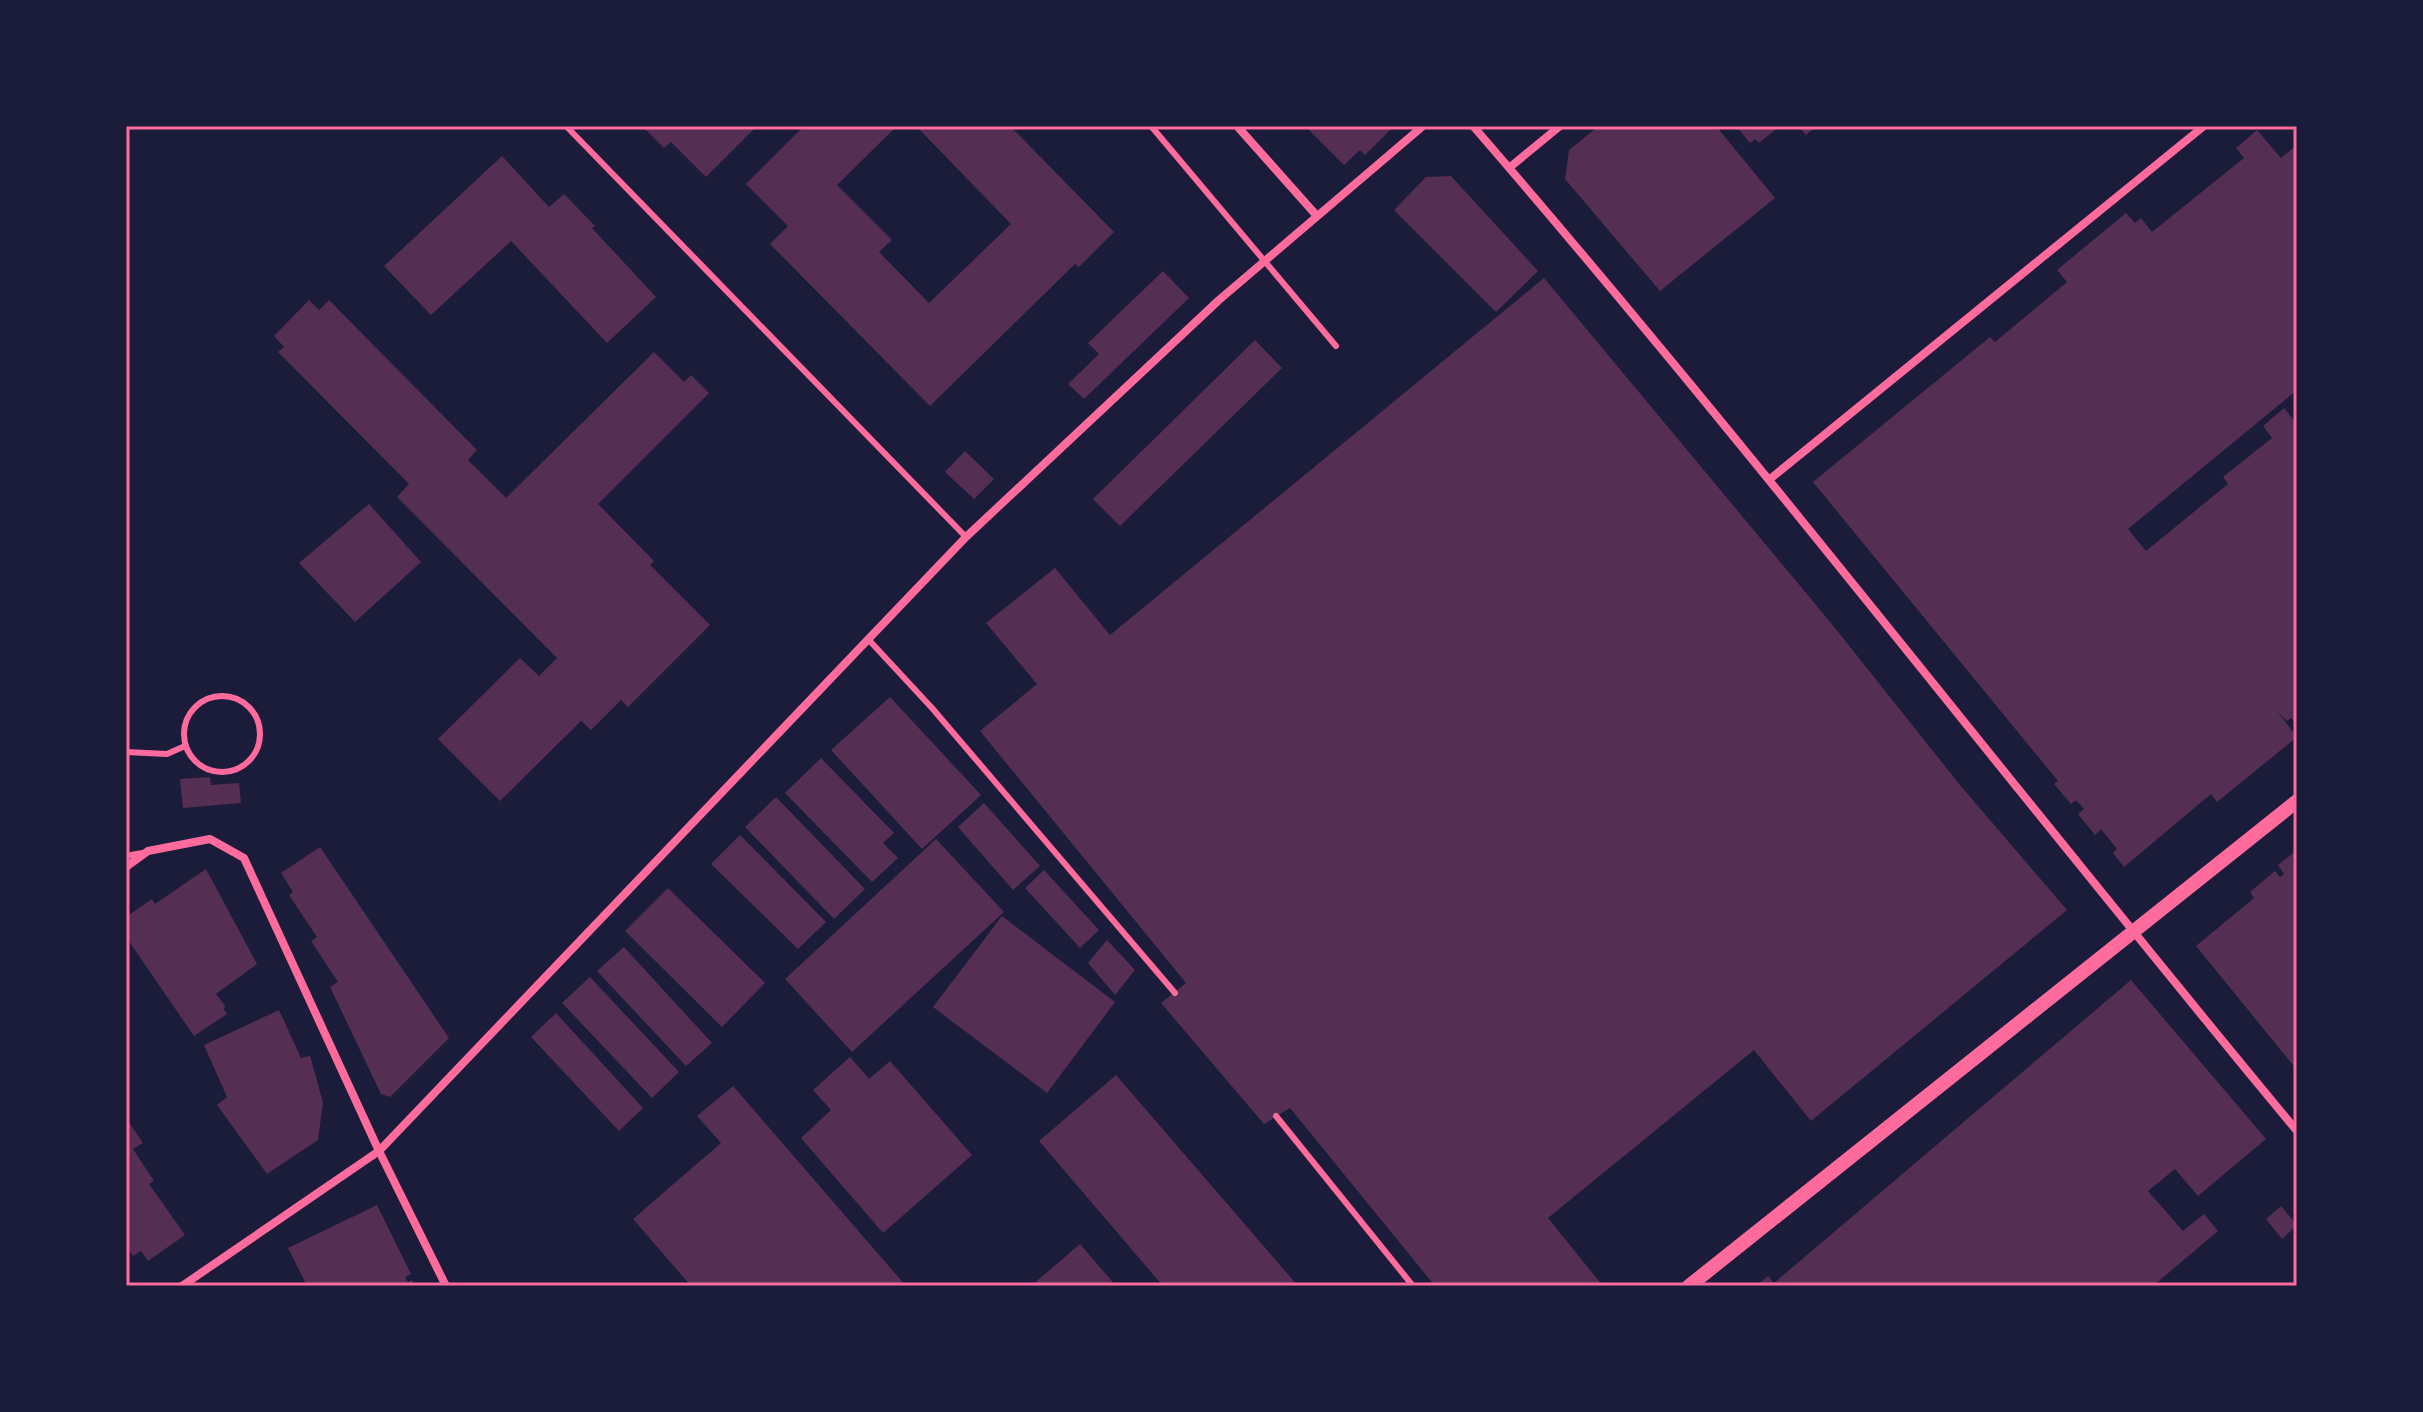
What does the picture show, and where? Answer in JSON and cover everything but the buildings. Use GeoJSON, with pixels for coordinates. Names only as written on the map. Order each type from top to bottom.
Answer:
{"type":"FeatureCollection","features":[{"type":"Feature","properties":{"kind":"street"},"geometry":{"type":"LineString","coordinates":[[1237,126],[1317,216]]}},
{"type":"Feature","properties":{"kind":"street"},"geometry":{"type":"LineString","coordinates":[[182,1286],[379,1151],[966,537],[1219,300],[1423,126]]}},
{"type":"Feature","properties":{"kind":"street"},"geometry":{"type":"LineString","coordinates":[[1473,126],[1770,479],[2133,934],[2297,1131]]}},
{"type":"Feature","properties":{"kind":"street"},"geometry":{"type":"LineString","coordinates":[[1509,168],[1560,126]]}},
{"type":"Feature","properties":{"kind":"street"},"geometry":{"type":"LineString","coordinates":[[1770,479],[2204,126]]}},
{"type":"Feature","properties":{"kind":"street"},"geometry":{"type":"LineString","coordinates":[[1689,1286],[2297,801]]}},
{"type":"Feature","properties":{"kind":"street"},"geometry":{"type":"LineString","coordinates":[[126,867],[148,851],[210,839],[244,858],[379,1151],[446,1286]]}},
{"type":"Feature","properties":{"kind":"lane"},"geometry":{"type":"LineString","coordinates":[[566,126],[966,537]]}},
{"type":"Feature","properties":{"kind":"lane"},"geometry":{"type":"LineString","coordinates":[[1151,126],[1336,346]]}},
{"type":"Feature","properties":{"kind":"lane"},"geometry":{"type":"LineString","coordinates":[[868,639],[932,708],[1175,993]]}},
{"type":"Feature","properties":{"kind":"lane"},"geometry":{"type":"LineString","coordinates":[[225,695],[240,699],[252,708],[260,722],[261,737],[257,751],[248,763],[234,771],[219,773],[205,768],[193,759],[185,746],[184,731],[188,717],[197,705],[211,697],[225,695]]}},
{"type":"Feature","properties":{"kind":"lane"},"geometry":{"type":"LineString","coordinates":[[126,752],[167,754],[185,746]]}},
{"type":"Feature","properties":{"kind":"lane"},"geometry":{"type":"LineString","coordinates":[[126,856],[148,851]]}},
{"type":"Feature","properties":{"kind":"lane"},"geometry":{"type":"LineString","coordinates":[[1276,1116],[1413,1286]]}}]}
